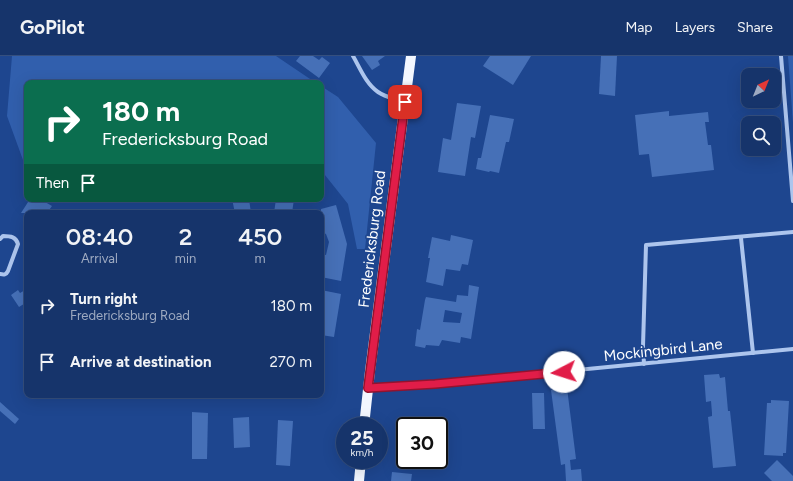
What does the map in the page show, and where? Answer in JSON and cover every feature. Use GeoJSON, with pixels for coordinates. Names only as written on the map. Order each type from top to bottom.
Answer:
{"type":"FeatureCollection","features":[{"type":"Feature","properties":{"kind":"main road","name":"Fredericksburg Road"},"geometry":{"type":"LineString","coordinates":[[365,417],[411,56]]}},
{"type":"Feature","properties":{"kind":"main road"},"geometry":{"type":"LineString","coordinates":[[359,481],[360,469]]}},
{"type":"Feature","properties":{"kind":"street"},"geometry":{"type":"LineString","coordinates":[[353,56],[370,85],[380,93],[405,102]]}},
{"type":"Feature","properties":{"kind":"street"},"geometry":{"type":"LineString","coordinates":[[781,56],[793,200]]}},
{"type":"Feature","properties":{"kind":"street"},"geometry":{"type":"LineString","coordinates":[[644,364],[643,346],[646,245],[741,238],[793,232]]}},
{"type":"Feature","properties":{"kind":"street"},"geometry":{"type":"LineString","coordinates":[[0,240],[3,236],[15,238],[18,244],[8,271],[4,275],[0,274]]}},
{"type":"Feature","properties":{"kind":"street"},"geometry":{"type":"LineString","coordinates":[[741,238],[753,353]]}},
{"type":"Feature","properties":{"kind":"street","name":"Mockingbird Lane"},"geometry":{"type":"LineString","coordinates":[[368,388],[435,384],[793,349]]}},
{"type":"Feature","properties":{"kind":"shaded area"},"geometry":{"type":"Polygon","coordinates":[[[12,56],[276,56],[312,80],[24,80],[24,163],[7,116],[12,56]]]}},
{"type":"Feature","properties":{"kind":"shaded area"},"geometry":{"type":"Polygon","coordinates":[[[788,56],[793,56],[793,123],[788,56]]]}},
{"type":"Feature","properties":{"kind":"shaded area"},"geometry":{"type":"Polygon","coordinates":[[[324,88],[338,97],[376,143],[365,249],[357,249],[348,204],[324,174],[324,88]]]}},
{"type":"Feature","properties":{"kind":"building"},"geometry":{"type":"Polygon","coordinates":[[[300,56],[313,56],[319,60],[322,57],[330,63],[319,78],[296,61],[300,56]]]}},
{"type":"Feature","properties":{"kind":"building"},"geometry":{"type":"Polygon","coordinates":[[[362,56],[385,56],[378,61],[380,65],[372,70],[362,56]]]}},
{"type":"Feature","properties":{"kind":"building"},"geometry":{"type":"Polygon","coordinates":[[[490,56],[531,56],[513,85],[483,66],[490,56]]]}},
{"type":"Feature","properties":{"kind":"building"},"geometry":{"type":"Polygon","coordinates":[[[601,56],[617,56],[615,96],[599,94],[601,56]]]}},
{"type":"Feature","properties":{"kind":"building"},"geometry":{"type":"Polygon","coordinates":[[[457,103],[481,106],[475,138],[471,137],[465,176],[438,172],[443,138],[451,140],[457,103]]]}},
{"type":"Feature","properties":{"kind":"building"},"geometry":{"type":"Polygon","coordinates":[[[669,111],[669,116],[708,112],[709,122],[705,122],[708,145],[711,145],[714,170],[652,177],[649,154],[639,155],[635,115],[669,111]]]}},
{"type":"Feature","properties":{"kind":"building"},"geometry":{"type":"Polygon","coordinates":[[[490,115],[514,119],[509,142],[506,142],[499,173],[476,169],[478,158],[481,158],[490,115]]]}},
{"type":"Feature","properties":{"kind":"building"},"geometry":{"type":"Polygon","coordinates":[[[28,202],[45,202],[52,206],[49,210],[24,210],[24,213],[21,213],[28,202]]]}},
{"type":"Feature","properties":{"kind":"building"},"geometry":{"type":"Polygon","coordinates":[[[233,202],[249,202],[251,210],[234,210],[233,202]]]}},
{"type":"Feature","properties":{"kind":"building"},"geometry":{"type":"Polygon","coordinates":[[[276,202],[294,202],[292,210],[274,210],[276,202]]]}},
{"type":"Feature","properties":{"kind":"building"},"geometry":{"type":"Polygon","coordinates":[[[336,205],[347,244],[341,281],[324,278],[324,255],[326,255],[329,242],[326,234],[324,233],[324,210],[321,209],[336,205]]]}},
{"type":"Feature","properties":{"kind":"building"},"geometry":{"type":"Polygon","coordinates":[[[451,235],[473,240],[468,265],[462,264],[460,271],[446,269],[443,286],[426,282],[432,237],[450,241],[451,235]]]}},
{"type":"Feature","properties":{"kind":"building"},"geometry":{"type":"Polygon","coordinates":[[[469,285],[479,287],[471,339],[461,337],[460,343],[442,340],[439,346],[426,345],[425,348],[415,346],[417,329],[420,330],[426,297],[456,302],[457,295],[468,296],[469,285]],[[445,310],[443,322],[460,323],[462,313],[445,310]]]}},
{"type":"Feature","properties":{"kind":"building"},"geometry":{"type":"Polygon","coordinates":[[[18,290],[20,293],[24,291],[24,304],[19,307],[11,295],[18,290]]]}},
{"type":"Feature","properties":{"kind":"building"},"geometry":{"type":"Polygon","coordinates":[[[324,291],[341,294],[334,337],[324,335],[324,291]]]}},
{"type":"Feature","properties":{"kind":"building"},"geometry":{"type":"Polygon","coordinates":[[[719,374],[720,378],[725,377],[736,466],[713,468],[708,417],[712,416],[711,401],[706,402],[704,375],[719,374]]]}},
{"type":"Feature","properties":{"kind":"building"},"geometry":{"type":"Polygon","coordinates":[[[567,388],[576,459],[570,460],[571,470],[581,469],[582,481],[566,481],[565,464],[561,465],[551,390],[567,388]]]}},
{"type":"Feature","properties":{"kind":"building"},"geometry":{"type":"Polygon","coordinates":[[[532,393],[544,393],[545,429],[533,429],[532,393]]]}},
{"type":"Feature","properties":{"kind":"building"},"geometry":{"type":"Polygon","coordinates":[[[771,400],[789,401],[786,453],[783,453],[783,456],[764,455],[767,403],[771,403],[771,400]]]}},
{"type":"Feature","properties":{"kind":"building"},"geometry":{"type":"Polygon","coordinates":[[[0,402],[19,419],[15,424],[0,411],[0,402]]]}},
{"type":"Feature","properties":{"kind":"building"},"geometry":{"type":"Polygon","coordinates":[[[192,412],[208,413],[207,459],[192,459],[192,412]]]}},
{"type":"Feature","properties":{"kind":"building"},"geometry":{"type":"Polygon","coordinates":[[[249,417],[250,447],[234,448],[233,418],[249,417]]]}},
{"type":"Feature","properties":{"kind":"building"},"geometry":{"type":"Polygon","coordinates":[[[278,420],[293,421],[290,466],[276,465],[278,420]]]}},
{"type":"Feature","properties":{"kind":"building"},"geometry":{"type":"Polygon","coordinates":[[[777,460],[793,476],[793,481],[772,481],[764,473],[777,460]]]}},
{"type":"Feature","properties":{"kind":"building"},"geometry":{"type":"Polygon","coordinates":[[[392,472],[412,474],[411,481],[391,481],[392,472]]]}},
{"type":"Feature","properties":{"kind":"route"},"geometry":{"type":"LineString","coordinates":[[405,102],[368,388],[435,384],[564,372]]}}]}
